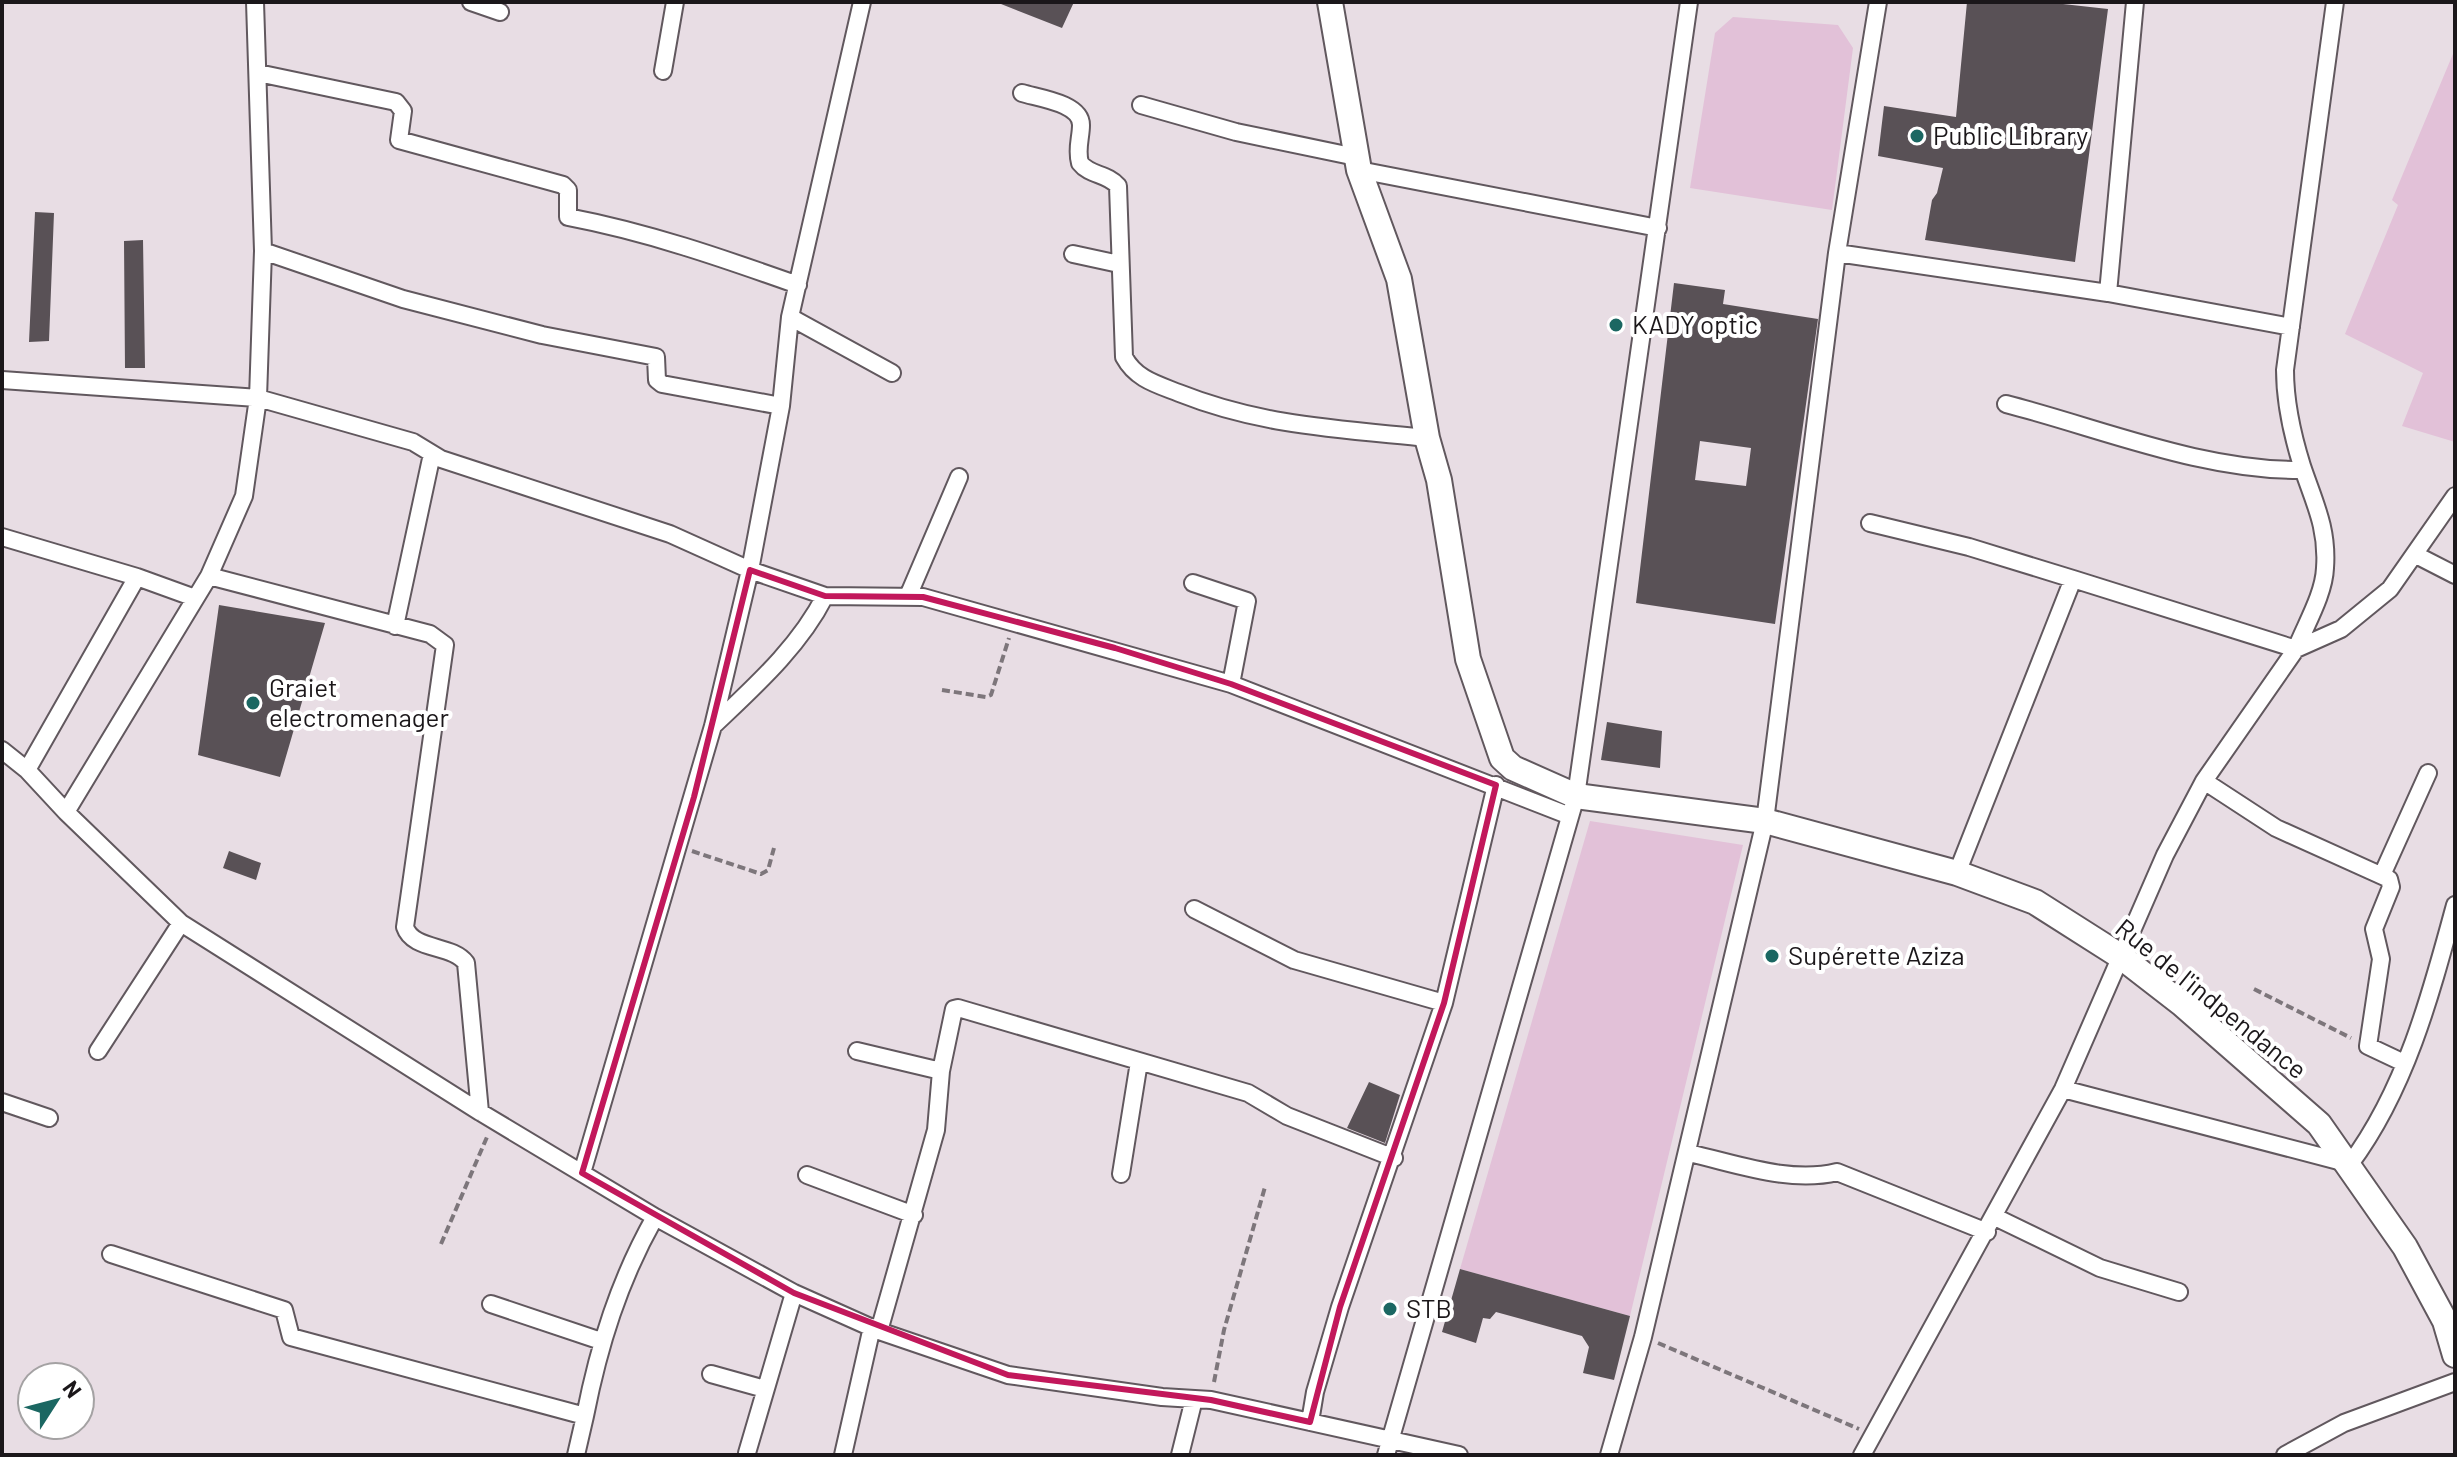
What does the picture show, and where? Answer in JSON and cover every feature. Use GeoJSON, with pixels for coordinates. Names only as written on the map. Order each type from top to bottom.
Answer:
{"type":"FeatureCollection","features":[{"type":"Feature","properties":{"kind":"street"},"geometry":{"type":"LineString","coordinates":[[66,812],[209,576],[244,496],[258,398],[263,251],[255,2]]}},
{"type":"Feature","properties":{"kind":"street"},"geometry":{"type":"LineString","coordinates":[[471,2],[500,12]]}},
{"type":"Feature","properties":{"kind":"street"},"geometry":{"type":"LineString","coordinates":[[663,71],[675,2]]}},
{"type":"Feature","properties":{"kind":"street"},"geometry":{"type":"LineString","coordinates":[[582,1173],[713,726],[750,570],[781,406],[790,317],[862,2]]}},
{"type":"Feature","properties":{"kind":"street","name":"Rue de l'indpendance"},"geometry":{"type":"LineString","coordinates":[[1330,2],[1357,163],[1399,279],[1427,438],[1439,480],[1468,659],[1502,758],[1573,806],[1765,821],[1957,873],[2035,902],[2120,956],[2182,1004],[2319,1124],[2350,1164],[2425,1282],[2445,1321],[2455,1355]]}},
{"type":"Feature","properties":{"kind":"street"},"geometry":{"type":"LineString","coordinates":[[1388,1448],[1573,806],[1689,2]]}},
{"type":"Feature","properties":{"kind":"street"},"geometry":{"type":"LineString","coordinates":[[1609,1455],[1643,1337],[1765,821],[1837,253],[1878,2]]}},
{"type":"Feature","properties":{"kind":"street"},"geometry":{"type":"LineString","coordinates":[[2108,293],[2135,2]]}},
{"type":"Feature","properties":{"kind":"street"},"geometry":{"type":"LineString","coordinates":[[1862,1455],[2063,1089],[2120,956],[2204,781],[2296,649],[2326,570],[2319,507],[2303,470],[2285,398],[2285,370],[2335,2]]}},
{"type":"Feature","properties":{"kind":"street"},"geometry":{"type":"LineString","coordinates":[[258,73],[396,102],[403,111],[399,140],[563,185],[568,190],[568,217],[620,227],[693,248],[798,285]]}},
{"type":"Feature","properties":{"kind":"street"},"geometry":{"type":"LineString","coordinates":[[1022,93],[1067,107],[1078,115],[1081,121],[1080,163],[1087,171],[1114,181],[1119,190],[1124,357],[1141,378],[1228,413],[1287,424],[1427,438]]}},
{"type":"Feature","properties":{"kind":"street"},"geometry":{"type":"LineString","coordinates":[[1141,105],[1357,163],[1658,228]]}},
{"type":"Feature","properties":{"kind":"street"},"geometry":{"type":"LineString","coordinates":[[263,251],[403,299],[542,335],[656,357],[657,380],[662,384],[781,406]]}},
{"type":"Feature","properties":{"kind":"street"},"geometry":{"type":"LineString","coordinates":[[1837,253],[2108,293],[2291,327]]}},
{"type":"Feature","properties":{"kind":"street"},"geometry":{"type":"LineString","coordinates":[[1073,254],[1119,264]]}},
{"type":"Feature","properties":{"kind":"street"},"geometry":{"type":"LineString","coordinates":[[790,317],[892,373]]}},
{"type":"Feature","properties":{"kind":"street"},"geometry":{"type":"LineString","coordinates":[[2,380],[258,398],[413,442],[432,454],[670,534],[750,570],[825,596],[909,594],[1014,620],[1231,684],[1496,785],[1573,806]]}},
{"type":"Feature","properties":{"kind":"street"},"geometry":{"type":"LineString","coordinates":[[2006,404],[2198,458],[2259,470],[2303,470]]}},
{"type":"Feature","properties":{"kind":"street"},"geometry":{"type":"LineString","coordinates":[[395,626],[432,454]]}},
{"type":"Feature","properties":{"kind":"street"},"geometry":{"type":"LineString","coordinates":[[909,594],[959,477]]}},
{"type":"Feature","properties":{"kind":"street"},"geometry":{"type":"LineString","coordinates":[[1870,523],[1969,547],[2296,649],[2341,629],[2390,589],[2455,496]]}},
{"type":"Feature","properties":{"kind":"street"},"geometry":{"type":"LineString","coordinates":[[2,537],[137,577],[195,598]]}},
{"type":"Feature","properties":{"kind":"street"},"geometry":{"type":"LineString","coordinates":[[2416,555],[2455,575]]}},
{"type":"Feature","properties":{"kind":"street"},"geometry":{"type":"LineString","coordinates":[[209,576],[430,634],[445,645],[405,927],[411,938],[460,956],[466,963],[487,1116]]}},
{"type":"Feature","properties":{"kind":"street"},"geometry":{"type":"LineString","coordinates":[[27,770],[137,577]]}},
{"type":"Feature","properties":{"kind":"street"},"geometry":{"type":"LineString","coordinates":[[1957,873],[2073,579]]}},
{"type":"Feature","properties":{"kind":"street"},"geometry":{"type":"LineString","coordinates":[[1193,583],[1247,601],[1231,684]]}},
{"type":"Feature","properties":{"kind":"street"},"geometry":{"type":"LineString","coordinates":[[713,726],[764,677],[807,627],[825,596]]}},
{"type":"Feature","properties":{"kind":"street"},"geometry":{"type":"LineString","coordinates":[[2,750],[27,770],[181,923],[487,1116],[655,1217],[794,1293],[875,1329],[1008,1375],[1203,1400],[1310,1422],[1388,1448],[1459,1455]]}},
{"type":"Feature","properties":{"kind":"street"},"geometry":{"type":"LineString","coordinates":[[2382,875],[2428,773]]}},
{"type":"Feature","properties":{"kind":"street"},"geometry":{"type":"LineString","coordinates":[[2204,781],[2276,828],[2389,879],[2391,887],[2374,929],[2381,959],[2368,1046],[2404,1063]]}},
{"type":"Feature","properties":{"kind":"street"},"geometry":{"type":"LineString","coordinates":[[1310,1422],[1315,1392],[1340,1307],[1394,1158],[1444,1003],[1496,785]]}},
{"type":"Feature","properties":{"kind":"street"},"geometry":{"type":"LineString","coordinates":[[2063,1089],[2350,1164],[2373,1133],[2449,961],[2455,905]]}},
{"type":"Feature","properties":{"kind":"street"},"geometry":{"type":"LineString","coordinates":[[1194,909],[1294,960],[1444,1003]]}},
{"type":"Feature","properties":{"kind":"street"},"geometry":{"type":"LineString","coordinates":[[98,1051],[181,923]]}},
{"type":"Feature","properties":{"kind":"street"},"geometry":{"type":"LineString","coordinates":[[843,1455],[875,1329],[914,1215],[936,1130],[941,1071],[954,1009],[1248,1093],[1287,1116],[1394,1158]]}},
{"type":"Feature","properties":{"kind":"street"},"geometry":{"type":"LineString","coordinates":[[857,1051],[941,1071]]}},
{"type":"Feature","properties":{"kind":"street"},"geometry":{"type":"LineString","coordinates":[[1121,1174],[1139,1062]]}},
{"type":"Feature","properties":{"kind":"street"},"geometry":{"type":"LineString","coordinates":[[2,1102],[49,1118]]}},
{"type":"Feature","properties":{"kind":"street"},"geometry":{"type":"LineString","coordinates":[[1688,1153],[1793,1175],[1816,1177],[1837,1172],[1991,1225],[2100,1268],[2179,1292]]}},
{"type":"Feature","properties":{"kind":"street"},"geometry":{"type":"LineString","coordinates":[[807,1175],[914,1215]]}},
{"type":"Feature","properties":{"kind":"street"},"geometry":{"type":"LineString","coordinates":[[576,1455],[601,1341],[631,1260],[655,1217]]}},
{"type":"Feature","properties":{"kind":"street"},"geometry":{"type":"LineString","coordinates":[[111,1254],[284,1310],[291,1337],[585,1416]]}},
{"type":"Feature","properties":{"kind":"street"},"geometry":{"type":"LineString","coordinates":[[747,1453],[794,1293]]}},
{"type":"Feature","properties":{"kind":"street"},"geometry":{"type":"LineString","coordinates":[[491,1304],[601,1341]]}},
{"type":"Feature","properties":{"kind":"street"},"geometry":{"type":"LineString","coordinates":[[711,1374],[765,1389]]}},
{"type":"Feature","properties":{"kind":"street"},"geometry":{"type":"LineString","coordinates":[[2285,1455],[2344,1423],[2455,1382]]}},
{"type":"Feature","properties":{"kind":"street"},"geometry":{"type":"LineString","coordinates":[[1180,1455],[1203,1400]]}},
{"type":"Feature","properties":{"kind":"path"},"geometry":{"type":"LineString","coordinates":[[942,690],[986,697],[991,695],[1014,620]]}},
{"type":"Feature","properties":{"kind":"path"},"geometry":{"type":"LineString","coordinates":[[678,847],[761,874],[768,870],[774,848]]}},
{"type":"Feature","properties":{"kind":"path"},"geometry":{"type":"LineString","coordinates":[[2254,989],[2368,1046]]}},
{"type":"Feature","properties":{"kind":"path"},"geometry":{"type":"LineString","coordinates":[[441,1244],[487,1116]]}},
{"type":"Feature","properties":{"kind":"path"},"geometry":{"type":"LineString","coordinates":[[1203,1400],[1265,1187]]}},
{"type":"Feature","properties":{"kind":"path"},"geometry":{"type":"LineString","coordinates":[[1643,1337],[1873,1435]]}},
{"type":"Feature","properties":{"kind":"highlighted area"},"geometry":{"type":"Polygon","coordinates":[[[750,570],[825,596],[923,597],[1115,648],[1231,684],[1496,785],[1444,1003],[1340,1307],[1310,1422],[1211,1400],[1008,1375],[794,1293],[582,1173],[694,797],[750,570]]]}},
{"type":"Feature","properties":{"kind":"shaded area"},"geometry":{"type":"Polygon","coordinates":[[[1733,17],[1838,25],[1853,48],[1832,210],[1690,188],[1715,33],[1733,17]]]}},
{"type":"Feature","properties":{"kind":"shaded area"},"geometry":{"type":"Polygon","coordinates":[[[2455,49],[2455,442],[2402,426],[2423,373],[2345,334],[2398,205],[2392,200],[2455,49]]]}},
{"type":"Feature","properties":{"kind":"shaded area"},"geometry":{"type":"Polygon","coordinates":[[[1590,821],[1743,845],[1630,1316],[1460,1269],[1590,821]]]}},
{"type":"Feature","properties":{"kind":"building"},"geometry":{"type":"Polygon","coordinates":[[[996,2],[1074,2],[1062,28],[996,2]]]}},
{"type":"Feature","properties":{"kind":"building"},"geometry":{"type":"Polygon","coordinates":[[[1967,2],[2045,2],[2108,9],[2075,262],[1925,240],[1932,200],[1937,193],[1943,168],[1878,156],[1884,106],[1956,117],[1967,2]]]}},
{"type":"Feature","properties":{"kind":"building"},"geometry":{"type":"Polygon","coordinates":[[[35,212],[54,213],[49,341],[29,342],[35,212]]]}},
{"type":"Feature","properties":{"kind":"building"},"geometry":{"type":"Polygon","coordinates":[[[143,240],[145,368],[125,368],[124,241],[143,240]]]}},
{"type":"Feature","properties":{"kind":"building"},"geometry":{"type":"Polygon","coordinates":[[[1674,283],[1725,290],[1723,304],[1818,319],[1775,624],[1636,603],[1674,283]],[[1700,441],[1695,480],[1746,486],[1751,448],[1700,441]]]}},
{"type":"Feature","properties":{"kind":"building","name":"Graiet electromenager"},"geometry":{"type":"Polygon","coordinates":[[[219,605],[325,623],[280,777],[198,755],[219,605]]]}},
{"type":"Feature","properties":{"kind":"building"},"geometry":{"type":"Polygon","coordinates":[[[1607,722],[1662,731],[1660,768],[1601,760],[1607,722]]]}},
{"type":"Feature","properties":{"kind":"building"},"geometry":{"type":"Polygon","coordinates":[[[229,851],[261,863],[256,880],[223,868],[229,851]]]}},
{"type":"Feature","properties":{"kind":"building"},"geometry":{"type":"Polygon","coordinates":[[[1369,1082],[1400,1095],[1385,1143],[1347,1128],[1369,1082]]]}},
{"type":"Feature","properties":{"kind":"building"},"geometry":{"type":"Polygon","coordinates":[[[1460,1269],[1630,1316],[1614,1380],[1583,1373],[1589,1347],[1582,1336],[1496,1312],[1490,1319],[1483,1318],[1476,1343],[1442,1332],[1460,1269]]]}},
{"type":"Feature","properties":{"kind":"place","name":"Public Library"},"geometry":{"type":"Point","coordinates":[1917,136]}},
{"type":"Feature","properties":{"kind":"place","name":"KADY optic"},"geometry":{"type":"Point","coordinates":[1616,325]}},
{"type":"Feature","properties":{"kind":"place","name":"Graiet electromenager"},"geometry":{"type":"Point","coordinates":[253,703]}},
{"type":"Feature","properties":{"kind":"place","name":"Supérette Aziza"},"geometry":{"type":"Point","coordinates":[1772,956]}},
{"type":"Feature","properties":{"kind":"place","name":"STB"},"geometry":{"type":"Point","coordinates":[1390,1309]}}]}
